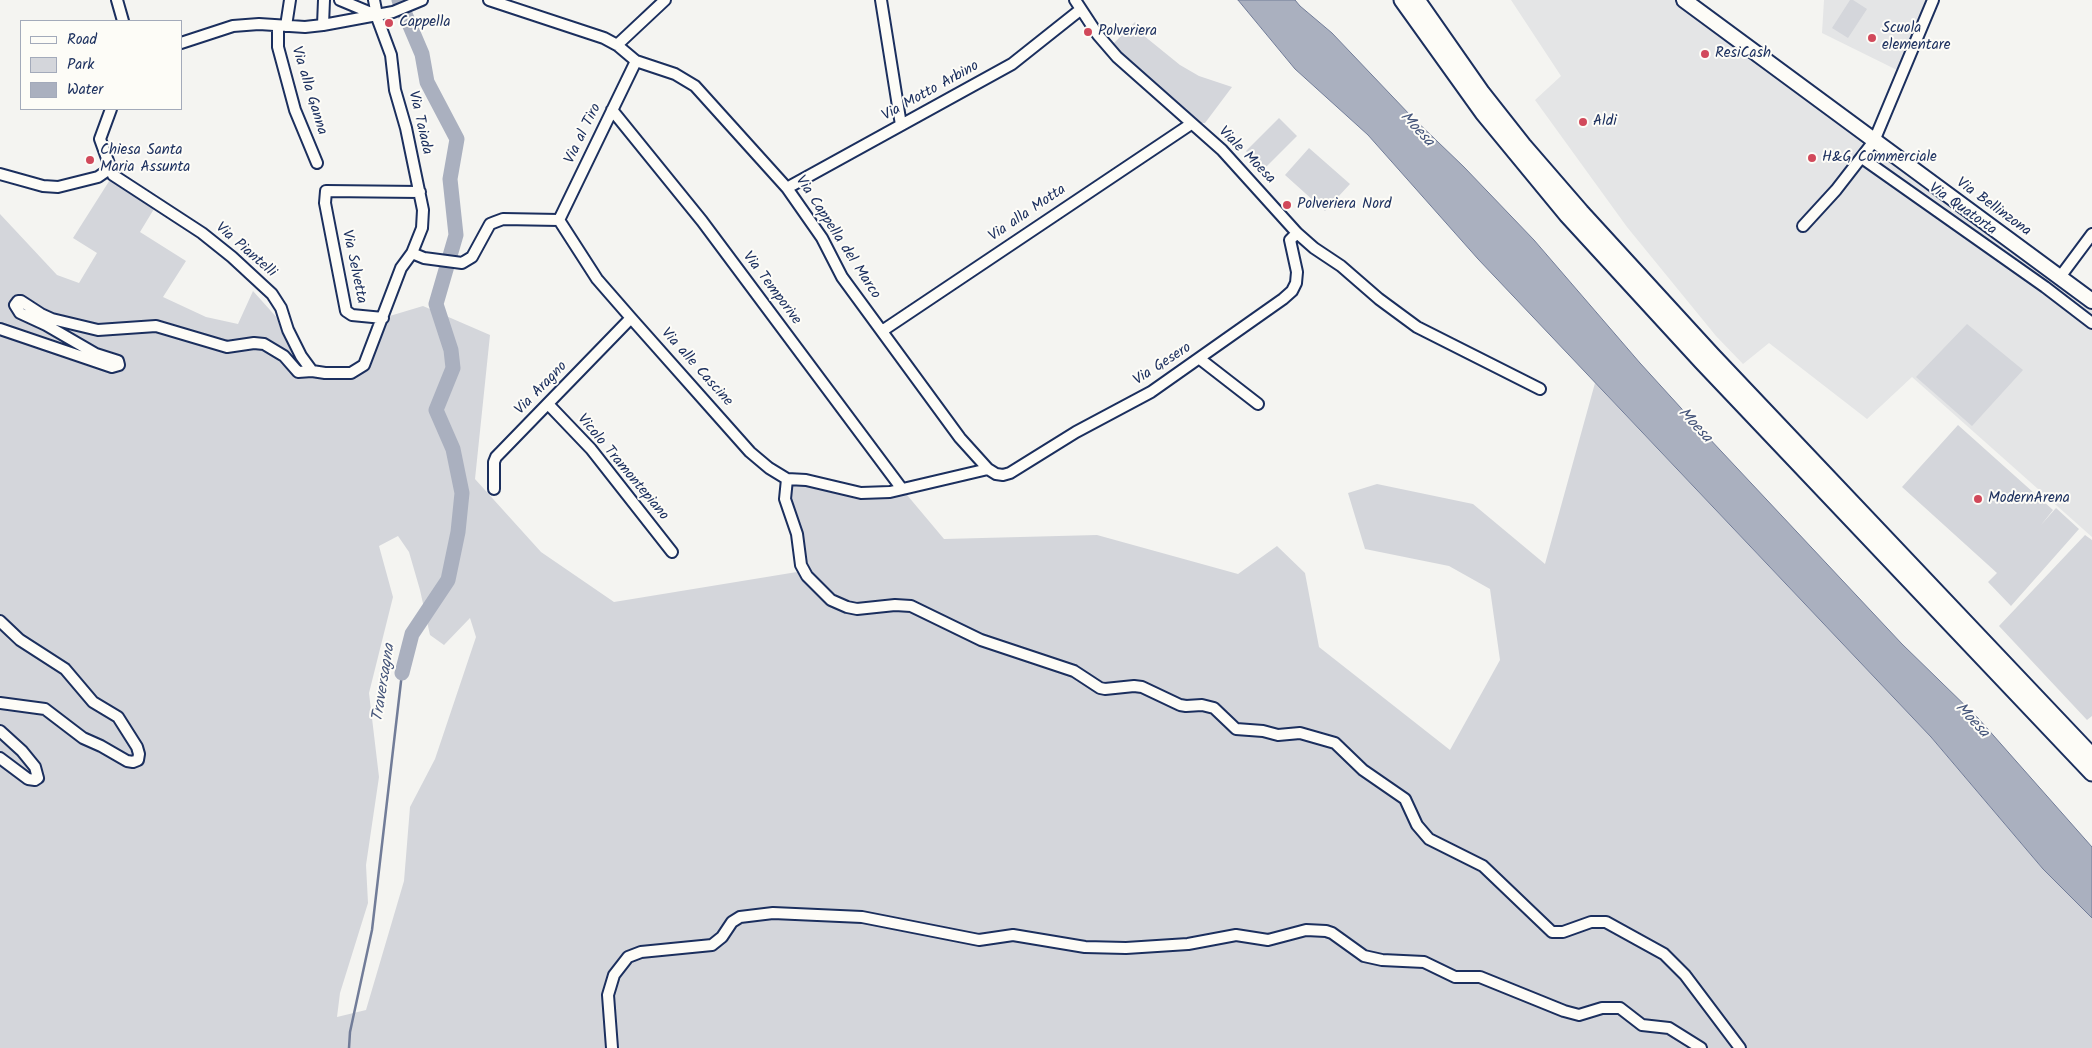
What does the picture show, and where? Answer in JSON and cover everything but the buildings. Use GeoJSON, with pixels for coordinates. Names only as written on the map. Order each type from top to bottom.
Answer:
{"type":"FeatureCollection","features":[{"type":"Feature","properties":{"kind":"highway"},"geometry":{"type":"LineString","coordinates":[[1402,0],[1483,113],[1567,215],[1709,370],[2092,773]]}},
{"type":"Feature","properties":{"kind":"highway"},"geometry":{"type":"LineString","coordinates":[[1417,0],[1487,100],[1587,219],[1712,355],[2092,756]]}},
{"type":"Feature","properties":{"kind":"main road","name":"Via Bellinzona"},"geometry":{"type":"LineString","coordinates":[[1684,0],[2092,301]]}},
{"type":"Feature","properties":{"kind":"street"},"geometry":{"type":"LineString","coordinates":[[117,0],[123,20]]}},
{"type":"Feature","properties":{"kind":"street","name":"Via alla Ganna"},"geometry":{"type":"LineString","coordinates":[[290,0],[278,47],[295,110],[317,163]]}},
{"type":"Feature","properties":{"kind":"street"},"geometry":{"type":"LineString","coordinates":[[323,25],[324,0]]}},
{"type":"Feature","properties":{"kind":"street"},"geometry":{"type":"LineString","coordinates":[[340,0],[377,16]]}},
{"type":"Feature","properties":{"kind":"street","name":"Via Taiada"},"geometry":{"type":"LineString","coordinates":[[312,371],[325,374],[351,373],[361,368],[368,358],[401,268],[412,253],[423,223],[420,192],[406,128],[395,90],[391,56],[377,16],[374,0]]}},
{"type":"Feature","properties":{"kind":"street","name":"Via Cappella del Marco"},"geometry":{"type":"LineString","coordinates":[[488,0],[608,39],[636,61],[675,74],[695,86],[787,188],[822,238],[842,278],[960,438],[988,469]]}},
{"type":"Feature","properties":{"kind":"street"},"geometry":{"type":"LineString","coordinates":[[617,45],[665,0]]}},
{"type":"Feature","properties":{"kind":"street"},"geometry":{"type":"LineString","coordinates":[[881,0],[901,125]]}},
{"type":"Feature","properties":{"kind":"street","name":"Viale Moesa"},"geometry":{"type":"LineString","coordinates":[[1075,0],[1104,44],[1222,150],[1297,233],[1417,327],[1540,388]]}},
{"type":"Feature","properties":{"kind":"street"},"geometry":{"type":"LineString","coordinates":[[1803,226],[1862,158],[1874,141],[1933,0]]}},
{"type":"Feature","properties":{"kind":"street"},"geometry":{"type":"LineString","coordinates":[[182,43],[233,26],[259,24],[282,26],[323,25],[377,16],[393,12],[418,1]]}},
{"type":"Feature","properties":{"kind":"street","name":"Via Motto Arbino"},"geometry":{"type":"LineString","coordinates":[[787,188],[1012,64],[1080,10]]}},
{"type":"Feature","properties":{"kind":"street","name":"Via al Tiro"},"geometry":{"type":"LineString","coordinates":[[559,220],[636,61]]}},
{"type":"Feature","properties":{"kind":"street"},"geometry":{"type":"LineString","coordinates":[[0,174],[50,187],[66,186],[112,171],[100,139],[111,110]]}},
{"type":"Feature","properties":{"kind":"street","name":"Via Temporive"},"geometry":{"type":"LineString","coordinates":[[612,110],[702,221],[902,489]]}},
{"type":"Feature","properties":{"kind":"street","name":"Via alla Motta"},"geometry":{"type":"LineString","coordinates":[[882,331],[1191,124]]}},
{"type":"Feature","properties":{"kind":"street","name":"Via Quatorta"},"geometry":{"type":"LineString","coordinates":[[1862,158],[2045,287],[2092,323]]}},
{"type":"Feature","properties":{"kind":"street","name":"Via Piantelli"},"geometry":{"type":"LineString","coordinates":[[112,171],[202,233],[232,257],[272,294],[281,308],[288,330],[301,356],[312,371]]}},
{"type":"Feature","properties":{"kind":"street","name":"Via Selvetta"},"geometry":{"type":"LineString","coordinates":[[383,318],[352,315],[346,311],[325,203],[326,191],[420,192]]}},
{"type":"Feature","properties":{"kind":"street"},"geometry":{"type":"LineString","coordinates":[[412,253],[433,260],[462,263],[472,257],[490,224],[503,219],[559,220]]}},
{"type":"Feature","properties":{"kind":"street","name":"Via alle Cascine"},"geometry":{"type":"LineString","coordinates":[[559,220],[597,279],[631,318],[750,452],[769,468],[787,479],[806,480],[861,493],[890,492],[988,469]]}},
{"type":"Feature","properties":{"kind":"street","name":"Via Gesero"},"geometry":{"type":"LineString","coordinates":[[988,469],[1003,475],[1010,473],[1076,432],[1151,392],[1200,359],[1292,291],[1296,283],[1297,272],[1290,240],[1297,233]]}},
{"type":"Feature","properties":{"kind":"street"},"geometry":{"type":"LineString","coordinates":[[2060,278],[2092,234]]}},
{"type":"Feature","properties":{"kind":"street"},"geometry":{"type":"LineString","coordinates":[[0,328],[112,367],[119,365],[118,361],[96,354],[46,325],[20,313],[15,305],[20,301],[52,319],[98,330],[156,326],[228,347],[254,343],[264,344],[284,356],[298,372],[312,371]]}},
{"type":"Feature","properties":{"kind":"street","name":"Via Aragno"},"geometry":{"type":"LineString","coordinates":[[494,489],[494,462],[496,457],[631,318]]}},
{"type":"Feature","properties":{"kind":"street"},"geometry":{"type":"LineString","coordinates":[[1200,359],[1258,404]]}},
{"type":"Feature","properties":{"kind":"street","name":"Vicolo Tramontepiano"},"geometry":{"type":"LineString","coordinates":[[548,404],[591,450],[672,552]]}},
{"type":"Feature","properties":{"kind":"street"},"geometry":{"type":"LineString","coordinates":[[787,479],[785,499],[797,534],[801,566],[807,576],[831,600],[847,607],[857,608],[895,605],[911,606],[981,640],[1074,671],[1100,688],[1142,687],[1180,705],[1202,705],[1214,708],[1236,729],[1263,731],[1278,735],[1300,733],[1335,743],[1364,770],[1404,799],[1412,810],[1417,825],[1429,839],[1482,866],[1552,932],[1564,932],[1591,922],[1606,922],[1664,954],[1685,975],[1740,1048]]}},
{"type":"Feature","properties":{"kind":"street"},"geometry":{"type":"LineString","coordinates":[[0,621],[20,640],[64,668],[93,702],[118,717],[137,747],[138,760],[133,762],[127,761],[83,738],[45,709],[0,703]]}},
{"type":"Feature","properties":{"kind":"street"},"geometry":{"type":"LineString","coordinates":[[0,731],[22,750],[35,767],[38,778],[35,780],[28,779],[0,758]]}},
{"type":"Feature","properties":{"kind":"street"},"geometry":{"type":"LineString","coordinates":[[612,1048],[608,995],[614,975],[628,957],[641,952],[712,945],[722,937],[732,922],[740,917],[773,913],[877,918],[979,940],[1004,935],[1022,935],[1058,943],[1118,948],[1178,945],[1236,935],[1268,940],[1300,931],[1326,931],[1338,936],[1357,952],[1371,958],[1424,962],[1455,977],[1480,977],[1564,1011],[1579,1015],[1602,1008],[1620,1008],[1642,1024],[1669,1028],[1701,1048]]}},
{"type":"Feature","properties":{"kind":"shaded area"},"geometry":{"type":"Polygon","coordinates":[[[1511,0],[1684,0],[2092,301],[2092,537],[1912,377],[1867,419],[1769,343],[1743,364],[1716,336],[1627,227],[1535,100],[1561,76],[1511,0]]]}},
{"type":"Feature","properties":{"kind":"shaded area","name":"Scuola elementare"},"geometry":{"type":"Polygon","coordinates":[[[1824,0],[1926,0],[1899,71],[1822,33],[1824,0]]]}},
{"type":"Feature","properties":{"kind":"green space"},"geometry":{"type":"Polygon","coordinates":[[[1850,0],[1867,9],[1848,38],[1832,28],[1850,0]]]}},
{"type":"Feature","properties":{"kind":"green space"},"geometry":{"type":"Polygon","coordinates":[[[1135,22],[1143,35],[1180,65],[1199,76],[1232,87],[1205,123],[1200,123],[1133,65],[1113,44],[1135,22]]]}},
{"type":"Feature","properties":{"kind":"green space"},"geometry":{"type":"Polygon","coordinates":[[[1279,118],[1297,136],[1264,169],[1246,151],[1279,118]]]}},
{"type":"Feature","properties":{"kind":"green space"},"geometry":{"type":"Polygon","coordinates":[[[1309,148],[1350,184],[1325,211],[1285,175],[1309,148]]]}},
{"type":"Feature","properties":{"kind":"green space"},"geometry":{"type":"Polygon","coordinates":[[[113,175],[157,204],[140,232],[186,261],[163,297],[206,317],[238,324],[253,291],[288,330],[309,368],[355,372],[383,318],[423,306],[490,335],[475,479],[541,552],[614,602],[803,571],[792,519],[787,479],[861,493],[902,489],[944,539],[1097,535],[1238,574],[1277,546],[1305,573],[1319,647],[1450,750],[1500,660],[1490,589],[1449,566],[1365,549],[1348,493],[1377,484],[1473,504],[1545,564],[1595,383],[1931,737],[2043,869],[2092,918],[2092,1048],[0,1048],[0,214],[57,275],[79,283],[97,253],[73,238],[113,175]],[[398,536],[379,546],[393,597],[369,693],[379,777],[366,865],[368,903],[340,993],[337,1017],[366,1010],[404,881],[410,807],[435,759],[476,637],[470,618],[444,645],[430,635],[409,552],[398,536]]]}},
{"type":"Feature","properties":{"kind":"green space"},"geometry":{"type":"Polygon","coordinates":[[[1967,324],[2023,370],[1972,426],[1916,377],[1967,324]]]}},
{"type":"Feature","properties":{"kind":"green space","name":"ModernArena"},"geometry":{"type":"Polygon","coordinates":[[[1958,425],[2053,510],[2041,525],[2056,508],[2079,529],[2011,606],[1988,582],[1997,573],[1902,487],[1958,425]]]}},
{"type":"Feature","properties":{"kind":"green space"},"geometry":{"type":"Polygon","coordinates":[[[2085,535],[2092,540],[2092,716],[2087,720],[1999,626],[2085,535]]]}},
{"type":"Feature","properties":{"kind":"water","name":"Moesa"},"geometry":{"type":"Polygon","coordinates":[[[1238,0],[1295,0],[1332,33],[1534,240],[1691,419],[1902,644],[1978,718],[2092,847],[2092,918],[2043,869],[1931,737],[1478,259],[1368,135],[1295,69],[1238,0]]]}},
{"type":"Feature","properties":{"kind":"waterway","name":"Traversagna"},"geometry":{"type":"LineString","coordinates":[[399,0],[422,54],[427,82],[457,139],[450,179],[456,235],[436,304],[451,350],[453,368],[436,410],[453,449],[462,493],[458,532],[448,580],[412,634],[402,673]]}},
{"type":"Feature","properties":{"kind":"waterway","name":"Traversagna"},"geometry":{"type":"LineString","coordinates":[[349,1048],[350,1032],[372,930],[402,673]]}},
{"type":"Feature","properties":{"kind":"place","name":"Cappella"},"geometry":{"type":"Point","coordinates":[389,23]}},
{"type":"Feature","properties":{"kind":"place","name":"Polveriera"},"geometry":{"type":"Point","coordinates":[1088,32]}},
{"type":"Feature","properties":{"kind":"place","name":"Scuola elementare"},"geometry":{"type":"Point","coordinates":[1872,38]}},
{"type":"Feature","properties":{"kind":"place","name":"ResiCash"},"geometry":{"type":"Point","coordinates":[1705,54]}},
{"type":"Feature","properties":{"kind":"place","name":"Aldi"},"geometry":{"type":"Point","coordinates":[1583,122]}},
{"type":"Feature","properties":{"kind":"place","name":"H&G Commerciale"},"geometry":{"type":"Point","coordinates":[1812,158]}},
{"type":"Feature","properties":{"kind":"place","name":"Chiesa Santa Maria Assunta"},"geometry":{"type":"Point","coordinates":[90,160]}},
{"type":"Feature","properties":{"kind":"place","name":"Polveriera Nord"},"geometry":{"type":"Point","coordinates":[1287,205]}},
{"type":"Feature","properties":{"kind":"place","name":"ModernArena"},"geometry":{"type":"Point","coordinates":[1978,499]}}]}
